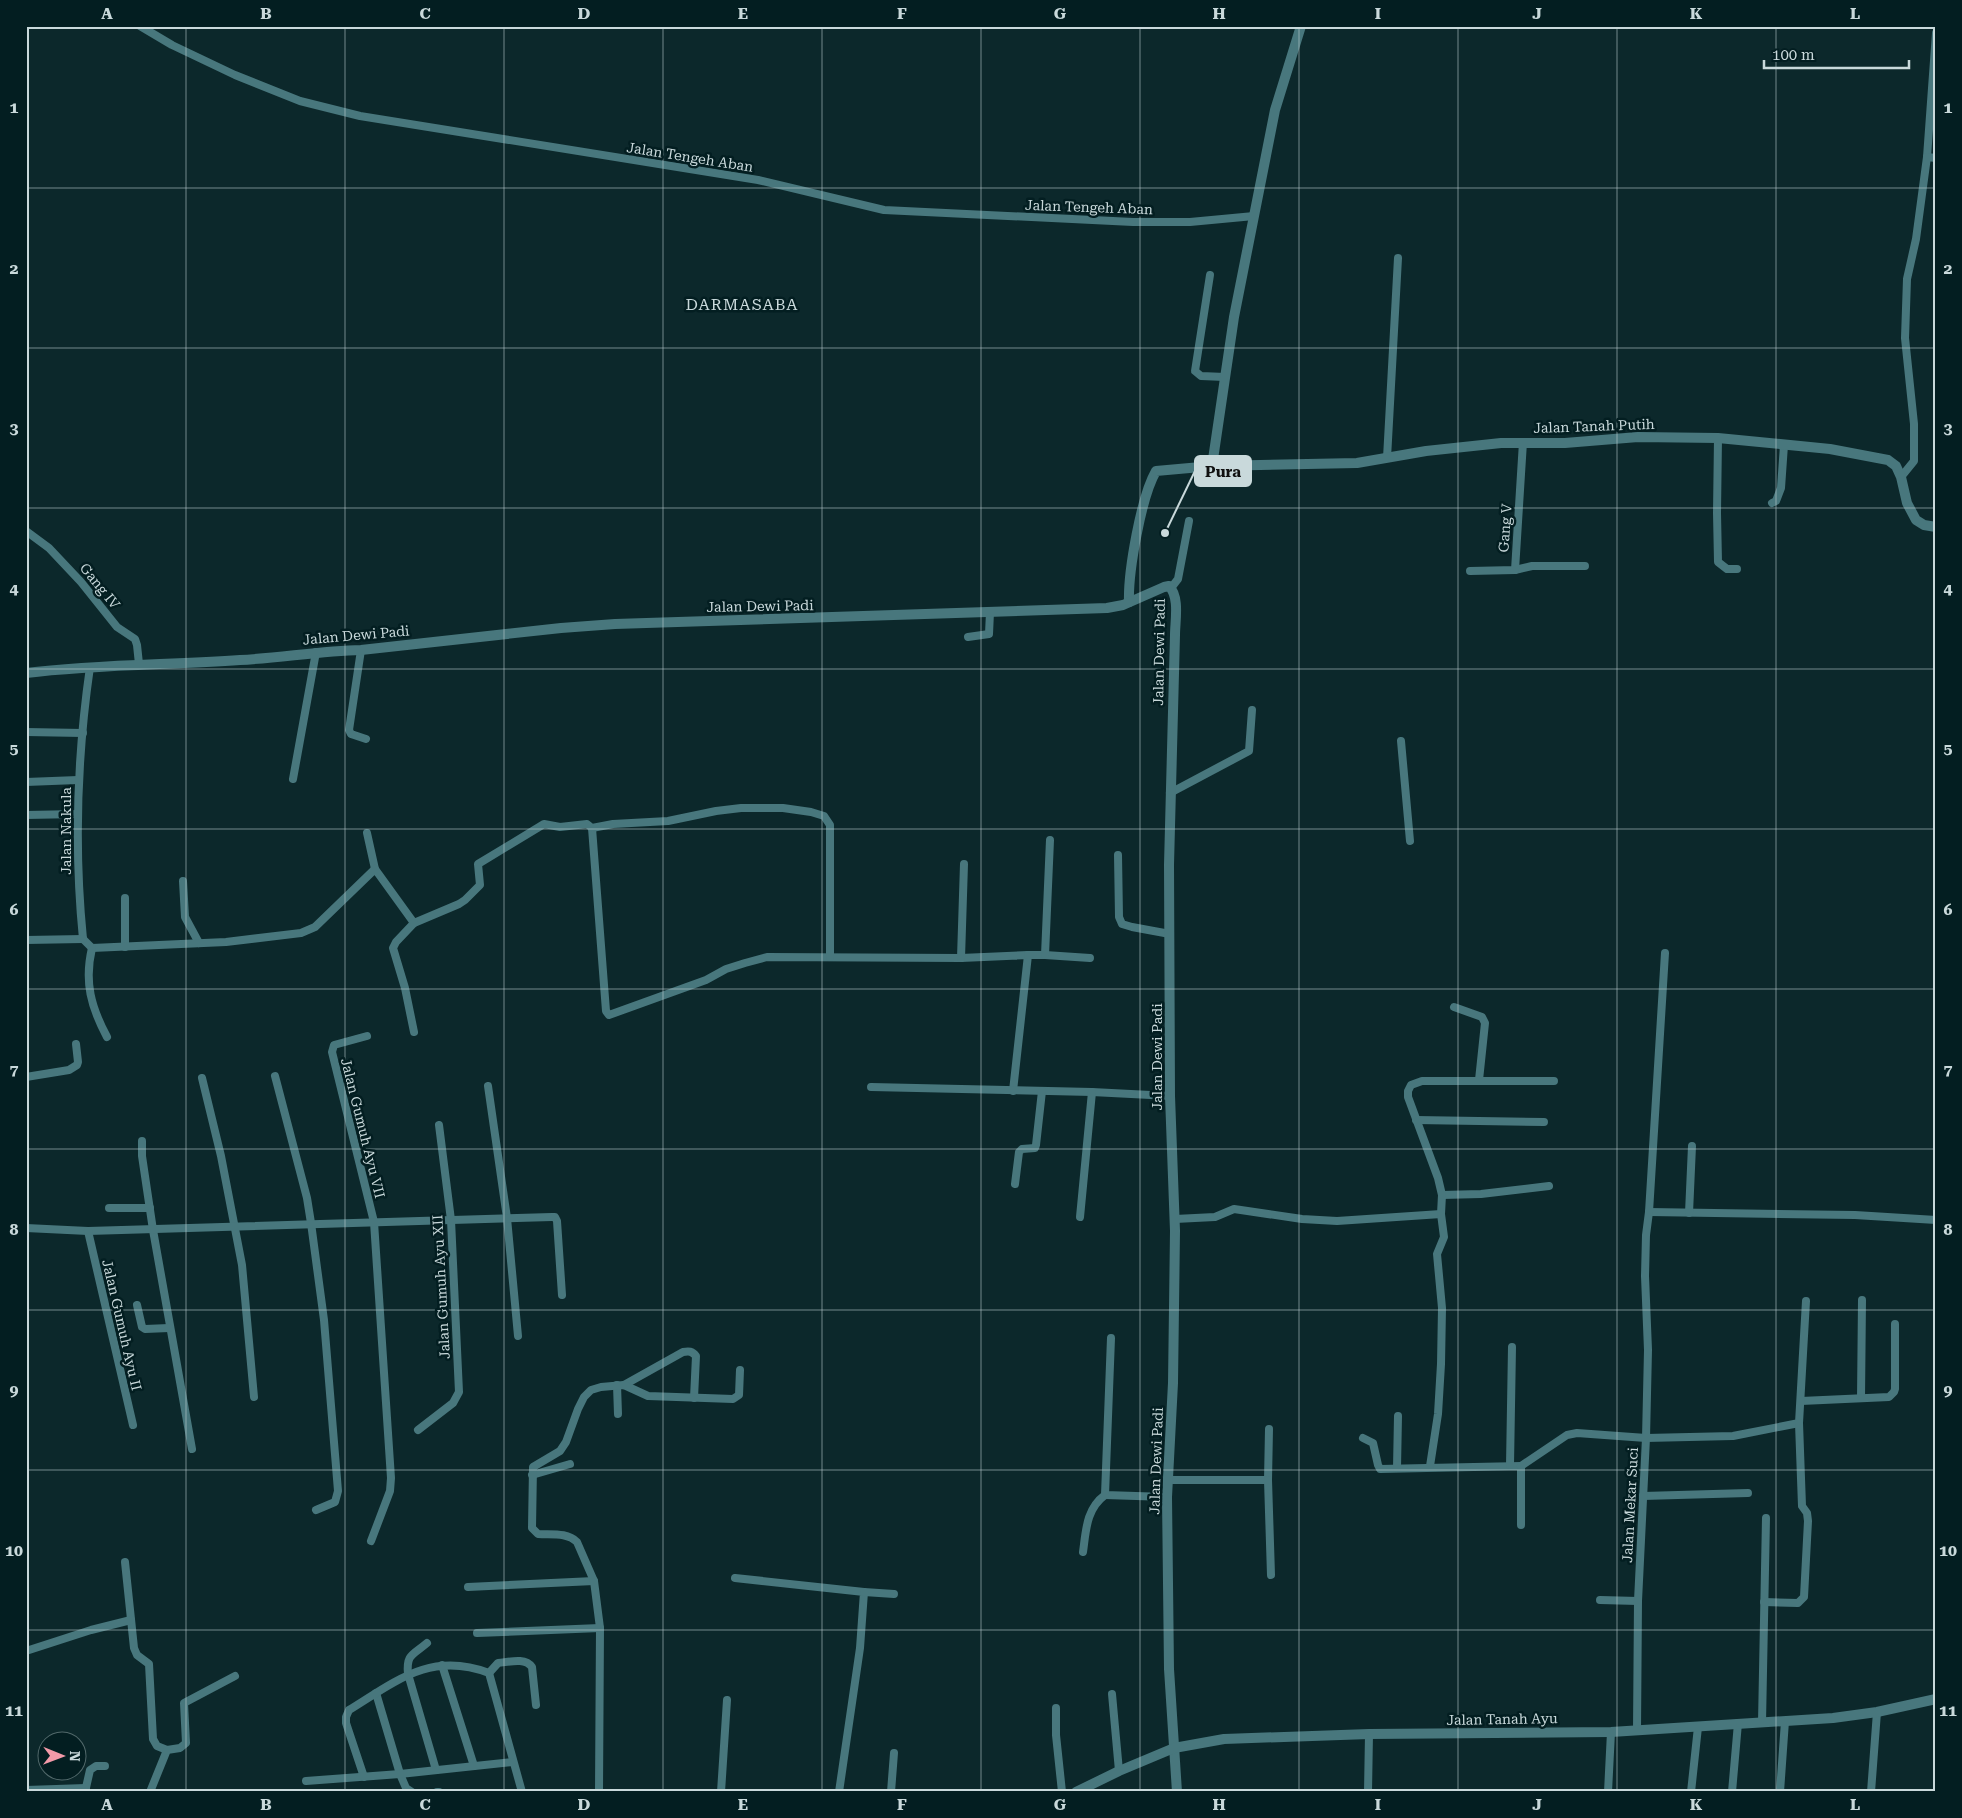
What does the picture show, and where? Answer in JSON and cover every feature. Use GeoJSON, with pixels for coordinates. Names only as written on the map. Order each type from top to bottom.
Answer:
{"type":"FeatureCollection","features":[{"type":"Feature","properties":{"kind":"street","name":"Jalan Tengeh Aban"},"geometry":{"type":"LineString","coordinates":[[140,26],[172,45],[235,75],[300,101],[370,118],[758,180],[884,210],[1133,222],[1190,222],[1254,216]]}},
{"type":"Feature","properties":{"kind":"street"},"geometry":{"type":"LineString","coordinates":[[1212,466],[1234,317],[1275,110],[1301,26]]}},
{"type":"Feature","properties":{"kind":"street"},"geometry":{"type":"LineString","coordinates":[[1901,477],[1914,461],[1914,424],[1905,338],[1907,279],[1918,232],[1927,157],[1936,33]]}},
{"type":"Feature","properties":{"kind":"street"},"geometry":{"type":"LineString","coordinates":[[1927,157],[1936,158]]}},
{"type":"Feature","properties":{"kind":"street"},"geometry":{"type":"LineString","coordinates":[[1386,458],[1398,258]]}},
{"type":"Feature","properties":{"kind":"street"},"geometry":{"type":"LineString","coordinates":[[1210,275],[1195,371],[1201,376],[1225,377]]}},
{"type":"Feature","properties":{"kind":"street","name":"Jalan Tanah Putih"},"geometry":{"type":"LineString","coordinates":[[1128,602],[1130,576],[1138,531],[1150,481],[1156,471],[1212,466],[1322,463],[1337,465],[1473,445],[1523,442],[1565,443],[1638,438],[1718,438],[1784,444],[1881,457],[1896,466],[1901,477],[1907,503],[1916,520],[1924,525],[1936,526]]}},
{"type":"Feature","properties":{"kind":"street"},"geometry":{"type":"LineString","coordinates":[[1718,438],[1718,562],[1727,569],[1737,570]]}},
{"type":"Feature","properties":{"kind":"street","name":"Gang V"},"geometry":{"type":"LineString","coordinates":[[1470,571],[1515,570],[1523,442]]}},
{"type":"Feature","properties":{"kind":"street"},"geometry":{"type":"LineString","coordinates":[[1772,503],[1776,501],[1781,488],[1784,444]]}},
{"type":"Feature","properties":{"kind":"street"},"geometry":{"type":"LineString","coordinates":[[1171,588],[1179,574],[1189,521]]}},
{"type":"Feature","properties":{"kind":"street","name":"Gang IV"},"geometry":{"type":"LineString","coordinates":[[26,531],[49,548],[81,582],[116,627],[135,639],[138,645],[140,664]]}},
{"type":"Feature","properties":{"kind":"street"},"geometry":{"type":"LineString","coordinates":[[1515,570],[1532,566],[1585,566]]}},
{"type":"Feature","properties":{"kind":"street","name":"Jalan Dewi Padi"},"geometry":{"type":"LineString","coordinates":[[26,673],[90,667],[241,660],[316,652],[361,650],[551,629],[615,624],[1107,608],[1169,586],[1175,603],[1170,772],[1170,1096],[1175,1230],[1172,1382],[1167,1498],[1169,1669],[1177,1792]]}},
{"type":"Feature","properties":{"kind":"street"},"geometry":{"type":"LineString","coordinates":[[968,637],[989,634],[990,612]]}},
{"type":"Feature","properties":{"kind":"street"},"geometry":{"type":"LineString","coordinates":[[361,650],[349,730],[351,734],[366,739]]}},
{"type":"Feature","properties":{"kind":"street"},"geometry":{"type":"LineString","coordinates":[[293,779],[316,652]]}},
{"type":"Feature","properties":{"kind":"street","name":"Jalan Nakula"},"geometry":{"type":"LineString","coordinates":[[83,939],[78,876],[78,780],[90,667]]}},
{"type":"Feature","properties":{"kind":"street"},"geometry":{"type":"LineString","coordinates":[[1170,791],[1249,751],[1252,710]]}},
{"type":"Feature","properties":{"kind":"street"},"geometry":{"type":"LineString","coordinates":[[26,732],[83,733]]}},
{"type":"Feature","properties":{"kind":"street"},"geometry":{"type":"LineString","coordinates":[[1401,741],[1410,841]]}},
{"type":"Feature","properties":{"kind":"street"},"geometry":{"type":"LineString","coordinates":[[26,782],[78,780]]}},
{"type":"Feature","properties":{"kind":"street"},"geometry":{"type":"LineString","coordinates":[[592,828],[624,823],[668,821],[716,810],[741,808],[783,808],[821,815],[830,825],[830,957]]}},
{"type":"Feature","properties":{"kind":"street"},"geometry":{"type":"LineString","coordinates":[[26,815],[78,814]]}},
{"type":"Feature","properties":{"kind":"street"},"geometry":{"type":"LineString","coordinates":[[414,1032],[405,988],[393,948],[396,942],[414,923],[465,900],[480,885],[478,864],[544,824],[560,827],[587,824],[592,828],[606,1011],[609,1015],[706,980],[744,963],[767,957],[961,958],[1045,954],[1090,958]]}},
{"type":"Feature","properties":{"kind":"street"},"geometry":{"type":"LineString","coordinates":[[367,833],[378,873],[414,923]]}},
{"type":"Feature","properties":{"kind":"street"},"geometry":{"type":"LineString","coordinates":[[1045,954],[1050,840]]}},
{"type":"Feature","properties":{"kind":"street"},"geometry":{"type":"LineString","coordinates":[[1118,855],[1119,917],[1122,924],[1170,934]]}},
{"type":"Feature","properties":{"kind":"street"},"geometry":{"type":"LineString","coordinates":[[961,958],[964,864]]}},
{"type":"Feature","properties":{"kind":"street"},"geometry":{"type":"LineString","coordinates":[[26,940],[83,939],[92,948],[199,943],[301,933],[315,926],[378,873]]}},
{"type":"Feature","properties":{"kind":"street"},"geometry":{"type":"LineString","coordinates":[[183,881],[185,917],[199,943]]}},
{"type":"Feature","properties":{"kind":"street"},"geometry":{"type":"LineString","coordinates":[[124,898],[125,947]]}},
{"type":"Feature","properties":{"kind":"street"},"geometry":{"type":"LineString","coordinates":[[92,948],[88,971],[90,996],[96,1016],[108,1037]]}},
{"type":"Feature","properties":{"kind":"street"},"geometry":{"type":"LineString","coordinates":[[1363,1438],[1373,1443],[1379,1468],[1383,1469],[1430,1466],[1521,1466],[1567,1435],[1577,1433],[1646,1438],[1648,1350],[1645,1276],[1646,1235],[1665,953]]}},
{"type":"Feature","properties":{"kind":"street"},"geometry":{"type":"LineString","coordinates":[[1013,1091],[1028,955]]}},
{"type":"Feature","properties":{"kind":"street"},"geometry":{"type":"LineString","coordinates":[[1454,1008],[1482,1017],[1485,1023],[1479,1080]]}},
{"type":"Feature","properties":{"kind":"street","name":"Jalan Gumuh Ayu VII"},"geometry":{"type":"LineString","coordinates":[[367,1036],[334,1045],[332,1052],[374,1222]]}},
{"type":"Feature","properties":{"kind":"street"},"geometry":{"type":"LineString","coordinates":[[26,1077],[74,1068],[78,1062],[76,1044]]}},
{"type":"Feature","properties":{"kind":"street"},"geometry":{"type":"LineString","coordinates":[[275,1076],[307,1198],[324,1320],[338,1491],[335,1502],[316,1510]]}},
{"type":"Feature","properties":{"kind":"street"},"geometry":{"type":"LineString","coordinates":[[202,1078],[221,1156],[242,1265],[254,1397]]}},
{"type":"Feature","properties":{"kind":"street"},"geometry":{"type":"LineString","coordinates":[[1430,1466],[1438,1414],[1441,1364],[1442,1308],[1438,1250],[1444,1237],[1441,1214],[1442,1195],[1438,1178],[1408,1097],[1408,1091],[1413,1083],[1422,1081],[1554,1081]]}},
{"type":"Feature","properties":{"kind":"street"},"geometry":{"type":"LineString","coordinates":[[488,1086],[508,1218],[518,1336]]}},
{"type":"Feature","properties":{"kind":"street"},"geometry":{"type":"LineString","coordinates":[[871,1086],[1170,1096]]}},
{"type":"Feature","properties":{"kind":"street"},"geometry":{"type":"LineString","coordinates":[[1015,1184],[1019,1152],[1022,1149],[1035,1148],[1036,1145],[1042,1091]]}},
{"type":"Feature","properties":{"kind":"street"},"geometry":{"type":"LineString","coordinates":[[1080,1217],[1092,1092]]}},
{"type":"Feature","properties":{"kind":"street"},"geometry":{"type":"LineString","coordinates":[[1416,1120],[1544,1122]]}},
{"type":"Feature","properties":{"kind":"street","name":"Jalan Gumuh Ayu XII"},"geometry":{"type":"LineString","coordinates":[[418,1430],[453,1403],[459,1392],[451,1220],[439,1125]]}},
{"type":"Feature","properties":{"kind":"street"},"geometry":{"type":"LineString","coordinates":[[142,1141],[142,1156],[153,1230],[192,1449]]}},
{"type":"Feature","properties":{"kind":"street"},"geometry":{"type":"LineString","coordinates":[[1689,1213],[1692,1146]]}},
{"type":"Feature","properties":{"kind":"street"},"geometry":{"type":"LineString","coordinates":[[1442,1195],[1481,1194],[1549,1186]]}},
{"type":"Feature","properties":{"kind":"street"},"geometry":{"type":"LineString","coordinates":[[109,1208],[150,1208]]}},
{"type":"Feature","properties":{"kind":"street"},"geometry":{"type":"LineString","coordinates":[[1175,1219],[1215,1217],[1234,1209],[1302,1219],[1337,1221],[1441,1214]]}},
{"type":"Feature","properties":{"kind":"street"},"geometry":{"type":"LineString","coordinates":[[1649,1212],[1855,1214],[1936,1220]]}},
{"type":"Feature","properties":{"kind":"street"},"geometry":{"type":"LineString","coordinates":[[26,1228],[88,1231],[153,1230],[556,1218],[558,1221],[562,1295]]}},
{"type":"Feature","properties":{"kind":"street"},"geometry":{"type":"LineString","coordinates":[[371,1541],[390,1491],[391,1478],[374,1222]]}},
{"type":"Feature","properties":{"kind":"street","name":"Jalan Gumuh Ayu II"},"geometry":{"type":"LineString","coordinates":[[88,1231],[133,1425]]}},
{"type":"Feature","properties":{"kind":"street"},"geometry":{"type":"LineString","coordinates":[[1861,1398],[1862,1300]]}},
{"type":"Feature","properties":{"kind":"street"},"geometry":{"type":"LineString","coordinates":[[1764,1602],[1798,1603],[1804,1598],[1808,1522],[1807,1514],[1802,1506],[1799,1423],[1806,1301]]}},
{"type":"Feature","properties":{"kind":"street"},"geometry":{"type":"LineString","coordinates":[[137,1305],[142,1327],[145,1329],[169,1328]]}},
{"type":"Feature","properties":{"kind":"street"},"geometry":{"type":"LineString","coordinates":[[1801,1401],[1889,1397],[1894,1392],[1895,1324]]}},
{"type":"Feature","properties":{"kind":"street"},"geometry":{"type":"LineString","coordinates":[[1083,1552],[1087,1523],[1092,1508],[1105,1495],[1111,1338]]}},
{"type":"Feature","properties":{"kind":"street"},"geometry":{"type":"LineString","coordinates":[[1510,1465],[1512,1347]]}},
{"type":"Feature","properties":{"kind":"street"},"geometry":{"type":"LineString","coordinates":[[599,1792],[600,1628],[594,1580],[572,1537],[567,1535],[538,1534],[532,1528],[532,1475],[534,1465],[560,1450],[566,1442],[578,1408],[584,1397],[591,1390],[621,1385],[688,1351],[693,1352],[696,1356],[694,1398]]}},
{"type":"Feature","properties":{"kind":"street"},"geometry":{"type":"LineString","coordinates":[[621,1385],[648,1396],[737,1397],[739,1395],[740,1370]]}},
{"type":"Feature","properties":{"kind":"street"},"geometry":{"type":"LineString","coordinates":[[618,1414],[621,1385]]}},
{"type":"Feature","properties":{"kind":"street"},"geometry":{"type":"LineString","coordinates":[[1397,1468],[1398,1416]]}},
{"type":"Feature","properties":{"kind":"street","name":"Jalan Mekar Suci"},"geometry":{"type":"LineString","coordinates":[[1637,1730],[1638,1601],[1646,1438],[1732,1436],[1799,1423]]}},
{"type":"Feature","properties":{"kind":"street"},"geometry":{"type":"LineString","coordinates":[[1269,1429],[1268,1480],[1271,1575]]}},
{"type":"Feature","properties":{"kind":"street"},"geometry":{"type":"LineString","coordinates":[[532,1475],[570,1464]]}},
{"type":"Feature","properties":{"kind":"street"},"geometry":{"type":"LineString","coordinates":[[1521,1466],[1521,1525]]}},
{"type":"Feature","properties":{"kind":"street"},"geometry":{"type":"LineString","coordinates":[[1168,1480],[1268,1480]]}},
{"type":"Feature","properties":{"kind":"street"},"geometry":{"type":"LineString","coordinates":[[1643,1496],[1748,1493]]}},
{"type":"Feature","properties":{"kind":"street"},"geometry":{"type":"LineString","coordinates":[[1105,1495],[1167,1498]]}},
{"type":"Feature","properties":{"kind":"street"},"geometry":{"type":"LineString","coordinates":[[1762,1722],[1766,1518]]}},
{"type":"Feature","properties":{"kind":"street"},"geometry":{"type":"LineString","coordinates":[[125,1562],[135,1652],[150,1664],[152,1739],[157,1746],[167,1750],[183,1747],[186,1743],[185,1702],[235,1676]]}},
{"type":"Feature","properties":{"kind":"street"},"geometry":{"type":"LineString","coordinates":[[735,1578],[894,1594]]}},
{"type":"Feature","properties":{"kind":"street"},"geometry":{"type":"LineString","coordinates":[[468,1586],[594,1580]]}},
{"type":"Feature","properties":{"kind":"street"},"geometry":{"type":"LineString","coordinates":[[839,1792],[860,1648],[864,1592]]}},
{"type":"Feature","properties":{"kind":"street"},"geometry":{"type":"LineString","coordinates":[[1600,1600],[1638,1601]]}},
{"type":"Feature","properties":{"kind":"street"},"geometry":{"type":"LineString","coordinates":[[26,1651],[131,1620]]}},
{"type":"Feature","properties":{"kind":"street"},"geometry":{"type":"LineString","coordinates":[[477,1633],[600,1628]]}},
{"type":"Feature","properties":{"kind":"street"},"geometry":{"type":"LineString","coordinates":[[427,1644],[408,1660],[408,1674],[436,1770]]}},
{"type":"Feature","properties":{"kind":"street"},"geometry":{"type":"LineString","coordinates":[[489,1673],[498,1663],[528,1662],[532,1667],[536,1705]]}},
{"type":"Feature","properties":{"kind":"street"},"geometry":{"type":"LineString","coordinates":[[442,1665],[474,1766]]}},
{"type":"Feature","properties":{"kind":"street"},"geometry":{"type":"LineString","coordinates":[[364,1777],[346,1723],[349,1710],[408,1674],[429,1667],[442,1665],[465,1667],[489,1673]]}},
{"type":"Feature","properties":{"kind":"street"},"geometry":{"type":"LineString","coordinates":[[489,1673],[512,1762],[522,1792]]}},
{"type":"Feature","properties":{"kind":"street"},"geometry":{"type":"LineString","coordinates":[[376,1693],[400,1774],[406,1788],[412,1792]]}},
{"type":"Feature","properties":{"kind":"street"},"geometry":{"type":"LineString","coordinates":[[1112,1694],[1119,1771]]}},
{"type":"Feature","properties":{"kind":"street","name":"Jalan Tanah Ayu"},"geometry":{"type":"LineString","coordinates":[[1076,1792],[1119,1771],[1174,1748],[1241,1738],[1369,1734],[1612,1732],[1832,1718],[1877,1712],[1936,1699]]}},
{"type":"Feature","properties":{"kind":"street"},"geometry":{"type":"LineString","coordinates":[[722,1792],[727,1700]]}},
{"type":"Feature","properties":{"kind":"street"},"geometry":{"type":"LineString","coordinates":[[1056,1708],[1056,1735],[1062,1792]]}},
{"type":"Feature","properties":{"kind":"street"},"geometry":{"type":"LineString","coordinates":[[1871,1792],[1877,1712]]}},
{"type":"Feature","properties":{"kind":"street"},"geometry":{"type":"LineString","coordinates":[[1780,1792],[1785,1721]]}},
{"type":"Feature","properties":{"kind":"street"},"geometry":{"type":"LineString","coordinates":[[1732,1792],[1738,1723]]}},
{"type":"Feature","properties":{"kind":"street"},"geometry":{"type":"LineString","coordinates":[[1691,1792],[1698,1726]]}},
{"type":"Feature","properties":{"kind":"street"},"geometry":{"type":"LineString","coordinates":[[1608,1792],[1612,1732]]}},
{"type":"Feature","properties":{"kind":"street"},"geometry":{"type":"LineString","coordinates":[[1368,1792],[1369,1734]]}},
{"type":"Feature","properties":{"kind":"street"},"geometry":{"type":"LineString","coordinates":[[150,1792],[167,1750]]}},
{"type":"Feature","properties":{"kind":"street"},"geometry":{"type":"LineString","coordinates":[[892,1792],[894,1754]]}},
{"type":"Feature","properties":{"kind":"street"},"geometry":{"type":"LineString","coordinates":[[306,1781],[400,1774],[512,1762]]}},
{"type":"Feature","properties":{"kind":"street"},"geometry":{"type":"LineString","coordinates":[[26,1790],[85,1790],[90,1770],[96,1766],[105,1766]]}},
{"type":"Feature","properties":{"kind":"place","name":"Pura"},"geometry":{"type":"Point","coordinates":[1165,533]}},
{"type":"Feature","properties":{"kind":"district","name":"DARMASABA"},"geometry":{"type":"Point","coordinates":[742,304]}}]}
